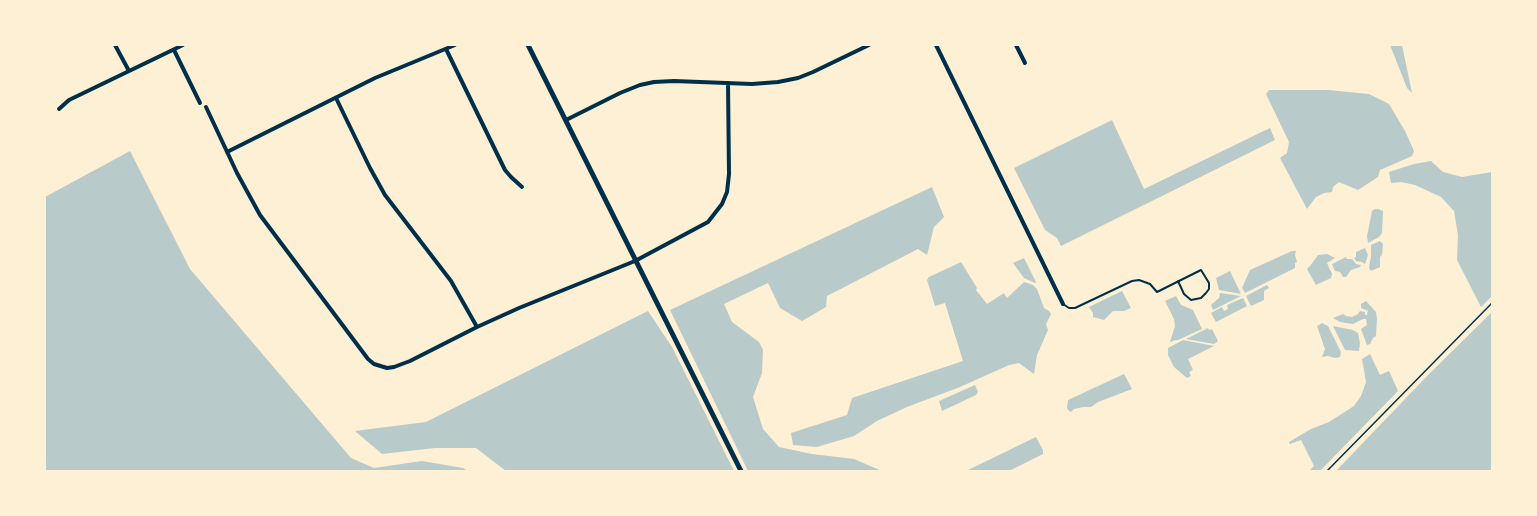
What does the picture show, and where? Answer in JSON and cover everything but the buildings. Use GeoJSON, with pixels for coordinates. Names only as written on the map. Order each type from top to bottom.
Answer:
{"type":"FeatureCollection","features":[{"type":"Feature","properties":{"kind":"street"},"geometry":{"type":"LineString","coordinates":[[115,45],[129,71]]}},
{"type":"Feature","properties":{"kind":"street"},"geometry":{"type":"LineString","coordinates":[[59,109],[69,100],[183,45]]}},
{"type":"Feature","properties":{"kind":"street"},"geometry":{"type":"LineString","coordinates":[[227,153],[375,78],[455,45]]}},
{"type":"Feature","properties":{"kind":"street"},"geometry":{"type":"LineString","coordinates":[[528,45],[741,471]]}},
{"type":"Feature","properties":{"kind":"street"},"geometry":{"type":"LineString","coordinates":[[566,120],[640,85],[674,81],[776,82],[798,78],[869,45]]}},
{"type":"Feature","properties":{"kind":"street"},"geometry":{"type":"LineString","coordinates":[[936,45],[1063,304]]}},
{"type":"Feature","properties":{"kind":"street"},"geometry":{"type":"LineString","coordinates":[[1016,45],[1025,63]]}},
{"type":"Feature","properties":{"kind":"street"},"geometry":{"type":"LineString","coordinates":[[446,49],[505,170],[522,187]]}},
{"type":"Feature","properties":{"kind":"street"},"geometry":{"type":"LineString","coordinates":[[174,50],[200,103]]}},
{"type":"Feature","properties":{"kind":"street"},"geometry":{"type":"LineString","coordinates":[[206,107],[260,215],[368,359],[374,364],[387,368],[410,361],[477,327],[635,261],[708,222],[722,204],[727,192],[729,174],[728,83]]}},
{"type":"Feature","properties":{"kind":"street"},"geometry":{"type":"LineString","coordinates":[[336,98],[385,195],[451,281],[477,327]]}},
{"type":"Feature","properties":{"kind":"lane"},"geometry":{"type":"LineString","coordinates":[[1063,304],[1069,308],[1075,308],[1132,281],[1139,280],[1154,287],[1157,292],[1178,281],[1201,270],[1209,283],[1209,289],[1201,297],[1191,300],[1184,294],[1178,281]]}},
{"type":"Feature","properties":{"kind":"path"},"geometry":{"type":"LineString","coordinates":[[1327,471],[1492,303]]}},
{"type":"Feature","properties":{"kind":"shaded area"},"geometry":{"type":"Polygon","coordinates":[[[1390,45],[1402,45],[1412,93],[1407,88],[1390,45]]]}},
{"type":"Feature","properties":{"kind":"shaded area"},"geometry":{"type":"Polygon","coordinates":[[[1269,90],[1328,90],[1369,94],[1389,104],[1414,151],[1412,156],[1380,170],[1378,177],[1358,190],[1339,182],[1333,187],[1332,192],[1316,197],[1307,209],[1280,158],[1287,153],[1289,142],[1266,94],[1269,90]]]}},
{"type":"Feature","properties":{"kind":"shaded area"},"geometry":{"type":"Polygon","coordinates":[[[1112,120],[1144,189],[1270,128],[1275,140],[1061,246],[1057,238],[1045,230],[1014,168],[1112,120]]]}},
{"type":"Feature","properties":{"kind":"shaded area"},"geometry":{"type":"Polygon","coordinates":[[[130,151],[190,269],[351,458],[374,468],[422,461],[463,468],[468,471],[45,471],[45,197],[130,151]]]}},
{"type":"Feature","properties":{"kind":"shaded area"},"geometry":{"type":"Polygon","coordinates":[[[1431,161],[1443,172],[1462,177],[1492,172],[1492,296],[1481,307],[1457,260],[1458,235],[1454,211],[1441,197],[1415,185],[1401,182],[1391,183],[1389,172],[1431,161]]]}},
{"type":"Feature","properties":{"kind":"shaded area"},"geometry":{"type":"Polygon","coordinates":[[[932,187],[944,217],[934,227],[927,255],[918,249],[827,296],[826,307],[802,321],[780,308],[768,283],[724,304],[732,322],[759,342],[763,350],[762,373],[753,397],[763,429],[779,447],[854,459],[882,471],[748,471],[670,310],[932,187]]]}},
{"type":"Feature","properties":{"kind":"shaded area"},"geometry":{"type":"Polygon","coordinates":[[[1375,209],[1383,211],[1382,233],[1368,243],[1367,236],[1372,211],[1375,209]]]}},
{"type":"Feature","properties":{"kind":"shaded area"},"geometry":{"type":"Polygon","coordinates":[[[1380,241],[1383,244],[1380,267],[1371,271],[1369,268],[1371,245],[1380,241]]]}},
{"type":"Feature","properties":{"kind":"shaded area"},"geometry":{"type":"Polygon","coordinates":[[[1365,248],[1368,255],[1365,264],[1354,258],[1356,252],[1365,248]]]}},
{"type":"Feature","properties":{"kind":"shaded area"},"geometry":{"type":"Polygon","coordinates":[[[1296,251],[1295,268],[1245,293],[1242,288],[1250,270],[1296,251]]]}},
{"type":"Feature","properties":{"kind":"shaded area"},"geometry":{"type":"Polygon","coordinates":[[[1327,254],[1335,258],[1327,263],[1332,274],[1331,278],[1316,285],[1307,269],[1318,255],[1327,254]]]}},
{"type":"Feature","properties":{"kind":"shaded area"},"geometry":{"type":"Polygon","coordinates":[[[1346,257],[1361,265],[1343,277],[1340,272],[1335,271],[1332,264],[1346,257]]]}},
{"type":"Feature","properties":{"kind":"shaded area"},"geometry":{"type":"Polygon","coordinates":[[[1024,258],[1035,283],[1024,278],[1013,263],[1024,258]]]}},
{"type":"Feature","properties":{"kind":"shaded area"},"geometry":{"type":"Polygon","coordinates":[[[961,262],[977,288],[976,290],[987,304],[1004,293],[1007,298],[1024,282],[1037,289],[1044,308],[1051,314],[1046,324],[1048,330],[1037,355],[1034,374],[1019,363],[1009,365],[907,407],[877,421],[854,436],[817,447],[793,445],[791,433],[847,415],[852,398],[963,361],[945,303],[935,306],[927,280],[961,262]]]}},
{"type":"Feature","properties":{"kind":"shaded area"},"geometry":{"type":"Polygon","coordinates":[[[1230,271],[1241,294],[1219,290],[1216,278],[1230,271]]]}},
{"type":"Feature","properties":{"kind":"shaded area"},"geometry":{"type":"Polygon","coordinates":[[[1267,285],[1269,288],[1264,291],[1264,300],[1251,306],[1246,296],[1267,285]]]}},
{"type":"Feature","properties":{"kind":"shaded area"},"geometry":{"type":"Polygon","coordinates":[[[1122,291],[1131,308],[1124,311],[1113,311],[1104,320],[1093,317],[1089,307],[1122,291]]]}},
{"type":"Feature","properties":{"kind":"shaded area"},"geometry":{"type":"Polygon","coordinates":[[[1220,293],[1241,296],[1213,310],[1211,305],[1219,298],[1220,293]]]}},
{"type":"Feature","properties":{"kind":"shaded area"},"geometry":{"type":"Polygon","coordinates":[[[1176,296],[1181,305],[1193,310],[1202,329],[1170,342],[1175,326],[1165,301],[1176,296]]]}},
{"type":"Feature","properties":{"kind":"shaded area"},"geometry":{"type":"Polygon","coordinates":[[[1243,298],[1247,306],[1216,322],[1211,313],[1222,307],[1224,311],[1228,309],[1227,305],[1243,298]]]}},
{"type":"Feature","properties":{"kind":"shaded area"},"geometry":{"type":"Polygon","coordinates":[[[1366,301],[1376,312],[1377,319],[1376,336],[1367,345],[1361,329],[1367,325],[1366,319],[1353,324],[1340,322],[1333,318],[1343,314],[1352,317],[1360,311],[1367,315],[1368,311],[1361,308],[1361,304],[1366,301]]]}},
{"type":"Feature","properties":{"kind":"shaded area"},"geometry":{"type":"Polygon","coordinates":[[[648,311],[672,347],[734,471],[506,471],[476,448],[435,448],[382,454],[355,431],[426,422],[648,311]]]}},
{"type":"Feature","properties":{"kind":"shaded area"},"geometry":{"type":"Polygon","coordinates":[[[1492,312],[1492,471],[1336,471],[1428,375],[1492,312]]]}},
{"type":"Feature","properties":{"kind":"shaded area"},"geometry":{"type":"Polygon","coordinates":[[[1322,323],[1328,326],[1341,352],[1340,357],[1322,357],[1325,349],[1317,326],[1322,323]]]}},
{"type":"Feature","properties":{"kind":"shaded area"},"geometry":{"type":"Polygon","coordinates":[[[1333,326],[1358,333],[1359,351],[1345,350],[1333,326]]]}},
{"type":"Feature","properties":{"kind":"shaded area"},"geometry":{"type":"Polygon","coordinates":[[[1208,328],[1212,329],[1218,341],[1214,344],[1186,339],[1208,328]]]}},
{"type":"Feature","properties":{"kind":"shaded area"},"geometry":{"type":"Polygon","coordinates":[[[1183,340],[1214,346],[1188,359],[1193,370],[1189,372],[1191,376],[1187,378],[1174,367],[1168,355],[1168,348],[1183,340]]]}},
{"type":"Feature","properties":{"kind":"shaded area"},"geometry":{"type":"Polygon","coordinates":[[[1370,354],[1380,375],[1389,371],[1398,391],[1320,471],[1309,471],[1314,466],[1301,440],[1290,444],[1289,442],[1329,422],[1354,406],[1366,382],[1362,359],[1370,354]]]}},
{"type":"Feature","properties":{"kind":"shaded area"},"geometry":{"type":"Polygon","coordinates":[[[1124,374],[1132,389],[1091,407],[1074,409],[1071,412],[1067,408],[1068,400],[1124,374]]]}},
{"type":"Feature","properties":{"kind":"shaded area"},"geometry":{"type":"Polygon","coordinates":[[[975,385],[978,392],[976,395],[942,411],[939,401],[975,385]]]}},
{"type":"Feature","properties":{"kind":"shaded area"},"geometry":{"type":"Polygon","coordinates":[[[1036,437],[1043,454],[1009,471],[966,471],[1036,437]]]}}]}
